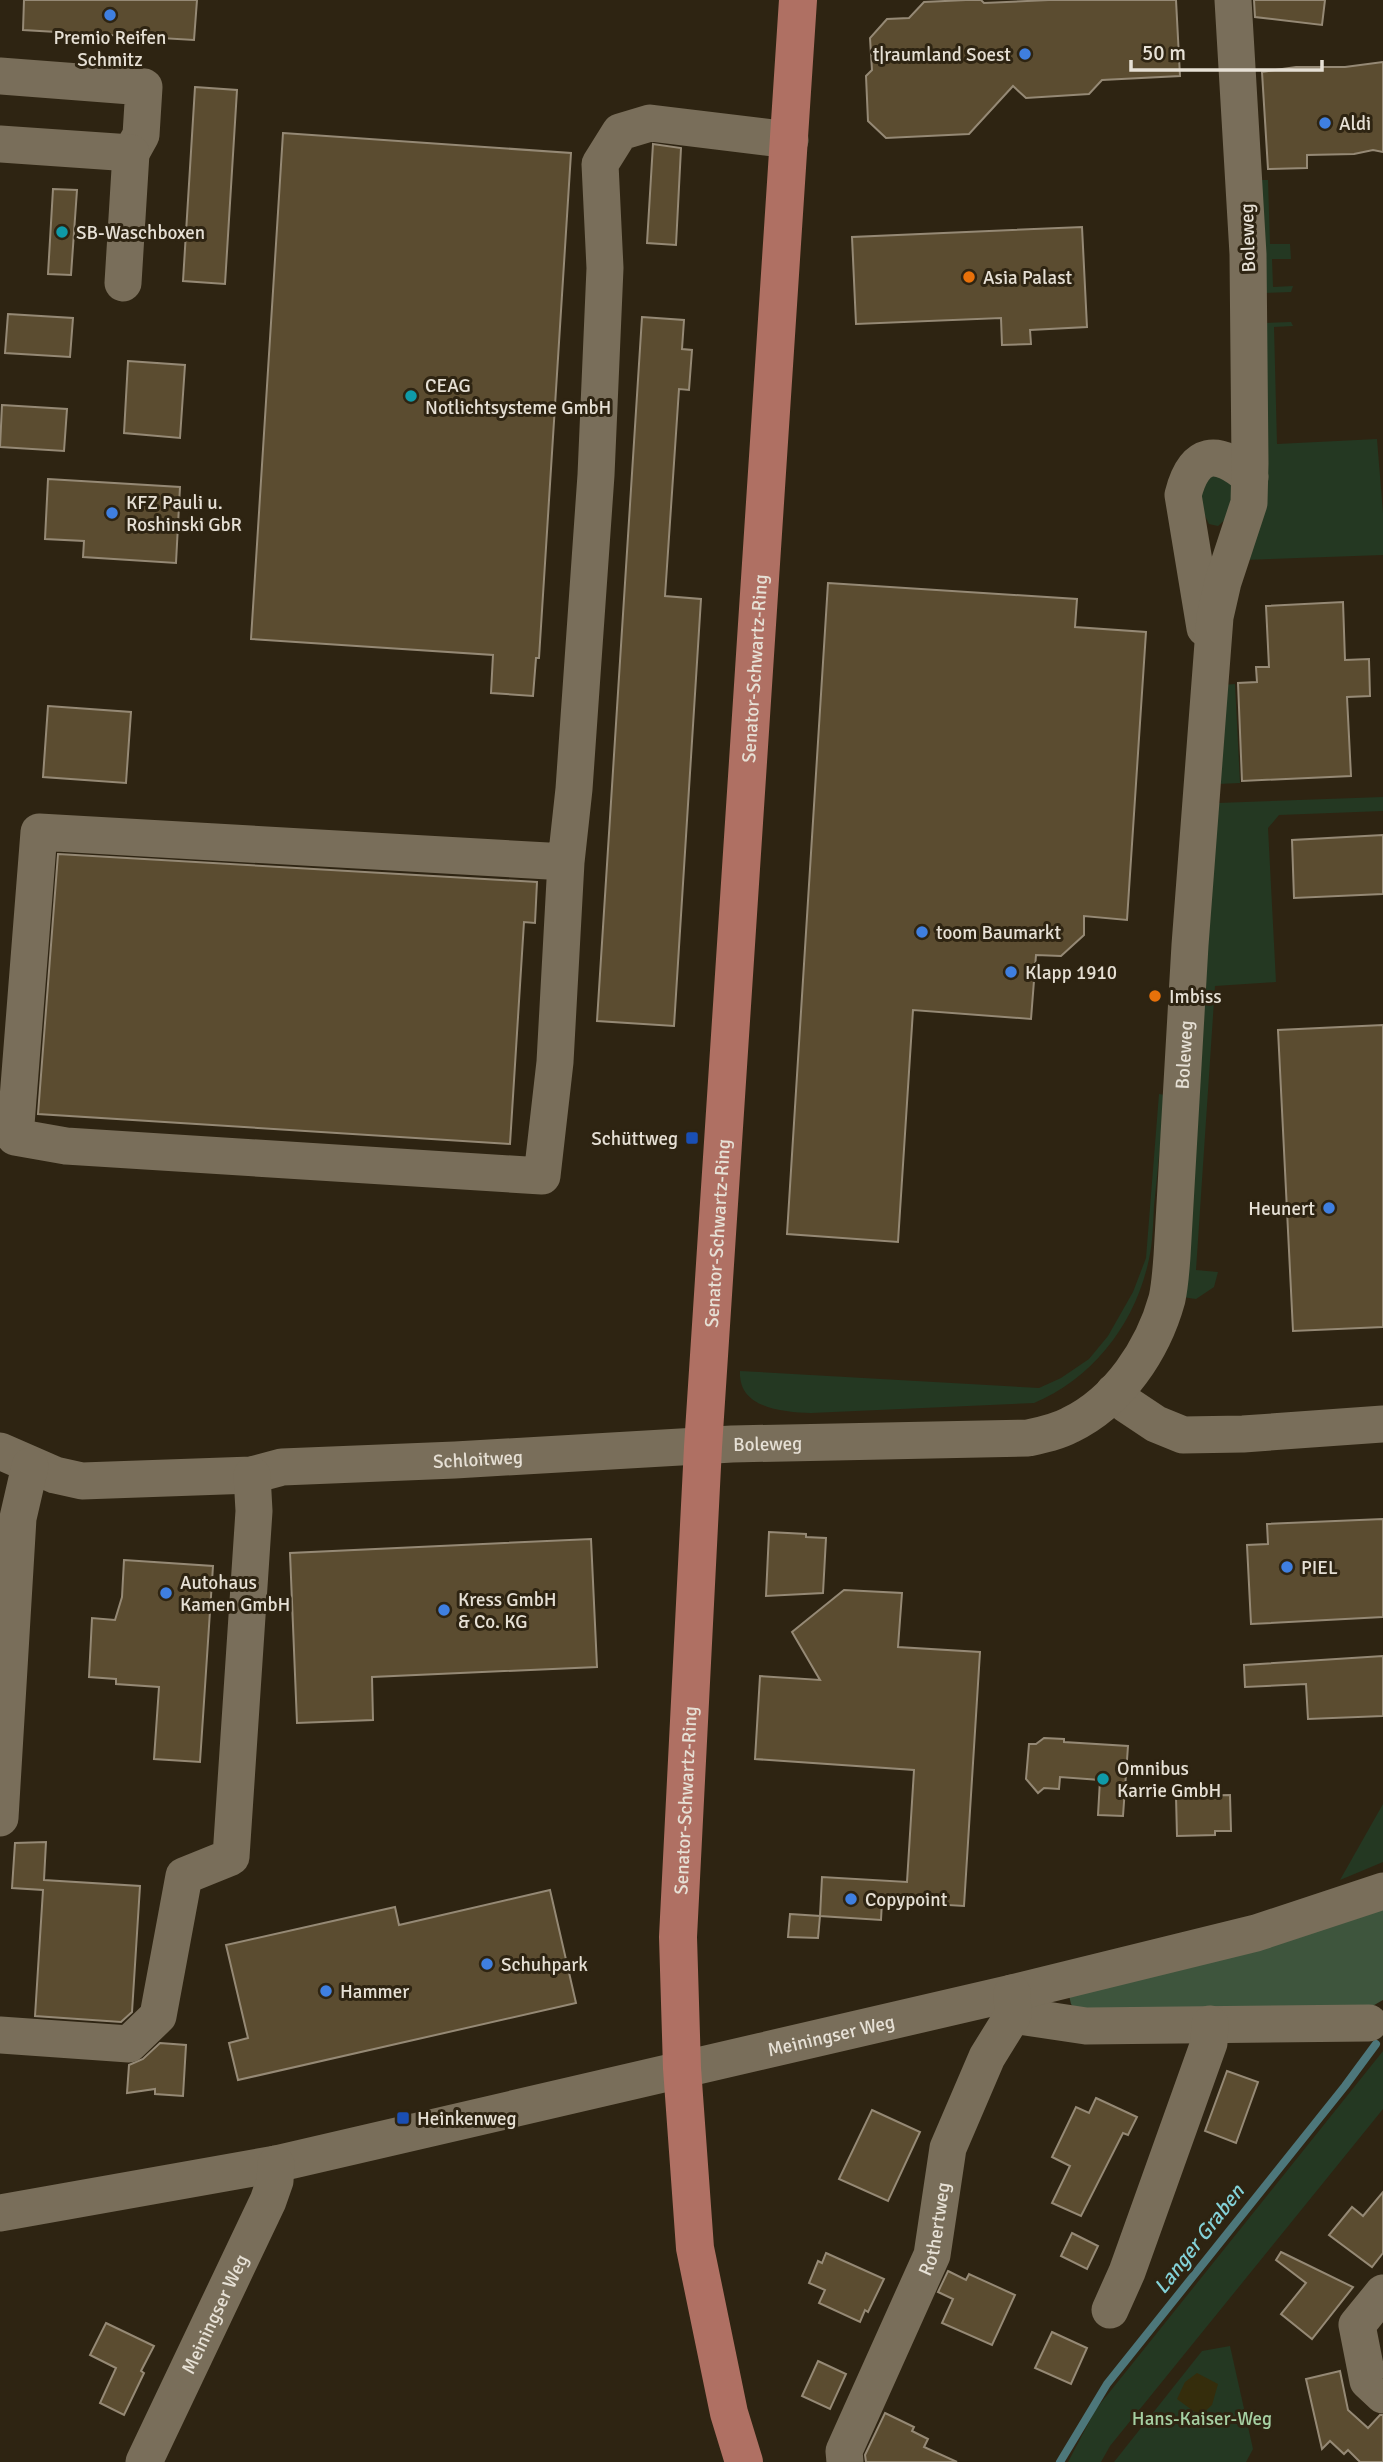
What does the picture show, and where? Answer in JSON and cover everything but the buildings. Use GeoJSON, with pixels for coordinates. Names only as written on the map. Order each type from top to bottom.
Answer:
{"type":"FeatureCollection","features":[{"type":"Feature","properties":{"kind":"main road","name":"Senator-Schwartz-Ring"},"geometry":{"type":"LineString","coordinates":[[744,2462],[729,2413],[695,2248],[682,2068],[678,1937],[703,1447],[798,0]]}},
{"type":"Feature","properties":{"kind":"street","name":"Boleweg"},"geometry":{"type":"LineString","coordinates":[[703,1447],[732,1444],[1028,1438],[1069,1426],[1095,1410],[1139,1362],[1152,1340],[1167,1298],[1172,1256],[1190,945],[1215,617],[1223,582],[1249,503],[1248,254],[1234,14]]}},
{"type":"Feature","properties":{"kind":"street"},"geometry":{"type":"LineString","coordinates":[[0,76],[144,87],[141,135],[131,153],[123,283]]}},
{"type":"Feature","properties":{"kind":"street"},"geometry":{"type":"LineString","coordinates":[[566,862],[39,832],[8,1136],[66,1146],[542,1176],[555,1062],[566,862],[576,762],[597,461],[605,268],[600,164],[620,132],[650,123],[790,140]]}},
{"type":"Feature","properties":{"kind":"street"},"geometry":{"type":"LineString","coordinates":[[0,144],[131,153]]}},
{"type":"Feature","properties":{"kind":"street","name":"Boleweg"},"geometry":{"type":"LineString","coordinates":[[1211,663],[1184,495],[1189,475],[1202,460],[1219,458],[1234,463],[1250,477]]}},
{"type":"Feature","properties":{"kind":"street"},"geometry":{"type":"LineString","coordinates":[[1114,1392],[1126,1404],[1156,1424],[1183,1435],[1243,1434],[1383,1424]]}},
{"type":"Feature","properties":{"kind":"street","name":"Schloitweg"},"geometry":{"type":"LineString","coordinates":[[15,1458],[55,1475],[82,1481],[252,1475],[282,1467],[703,1447]]}},
{"type":"Feature","properties":{"kind":"street"},"geometry":{"type":"LineString","coordinates":[[0,1818],[7,1590],[18,1518],[15,1458]]}},
{"type":"Feature","properties":{"kind":"street"},"geometry":{"type":"LineString","coordinates":[[0,2035],[129,2044],[158,2016],[184,1876],[231,1857],[254,1511],[252,1475]]}},
{"type":"Feature","properties":{"kind":"street","name":"Meiningser Weg"},"geometry":{"type":"LineString","coordinates":[[0,2213],[276,2164],[682,2068],[1013,2004],[1256,1933],[1383,1891]]}},
{"type":"Feature","properties":{"kind":"street","name":"Meiningser Weg"},"geometry":{"type":"LineString","coordinates":[[1013,2004],[1086,2026],[1369,2023]]}},
{"type":"Feature","properties":{"kind":"street","name":"Rothertweg"},"geometry":{"type":"LineString","coordinates":[[845,2462],[844,2451],[932,2255],[948,2148],[1013,2004]]}},
{"type":"Feature","properties":{"kind":"street"},"geometry":{"type":"LineString","coordinates":[[1110,2310],[1127,2272],[1209,2043],[1210,2024]]}},
{"type":"Feature","properties":{"kind":"street","name":"Meiningser Weg"},"geometry":{"type":"LineString","coordinates":[[144,2462],[268,2201],[275,2181],[276,2164]]}},
{"type":"Feature","properties":{"kind":"street"},"geometry":{"type":"LineString","coordinates":[[1383,2293],[1357,2325],[1368,2381],[1383,2395]]}},
{"type":"Feature","properties":{"kind":"green space"},"geometry":{"type":"Polygon","coordinates":[[[1257,180],[1268,180],[1270,244],[1290,244],[1291,259],[1272,259],[1273,287],[1293,286],[1291,292],[1262,293],[1257,180]]]}},
{"type":"Feature","properties":{"kind":"green space"},"geometry":{"type":"Polygon","coordinates":[[[1291,322],[1293,326],[1274,327],[1277,444],[1377,439],[1383,513],[1383,555],[1243,560],[1263,323],[1291,322]]]}},
{"type":"Feature","properties":{"kind":"green space"},"geometry":{"type":"Polygon","coordinates":[[[1215,471],[1237,489],[1228,517],[1218,526],[1209,524],[1199,504],[1205,479],[1215,471]]]}},
{"type":"Feature","properties":{"kind":"green space"},"geometry":{"type":"Polygon","coordinates":[[[1235,684],[1240,783],[1218,784],[1223,685],[1235,684]]]}},
{"type":"Feature","properties":{"kind":"green space"},"geometry":{"type":"Polygon","coordinates":[[[1383,797],[1383,811],[1279,815],[1268,828],[1276,982],[1215,986],[1196,1270],[1218,1272],[1214,1287],[1196,1299],[1182,1297],[1218,803],[1383,797]]]}},
{"type":"Feature","properties":{"kind":"green space"},"geometry":{"type":"Polygon","coordinates":[[[1159,1094],[1165,1095],[1151,1246],[1143,1282],[1123,1326],[1093,1363],[1075,1379],[1034,1403],[811,1413],[764,1406],[746,1393],[741,1383],[740,1371],[1039,1388],[1061,1378],[1089,1359],[1108,1336],[1133,1292],[1146,1258],[1159,1094]]]}},
{"type":"Feature","properties":{"kind":"green space"},"geometry":{"type":"Polygon","coordinates":[[[1383,1804],[1383,1862],[1340,1880],[1383,1804]]]}},
{"type":"Feature","properties":{"kind":"green space"},"geometry":{"type":"Polygon","coordinates":[[[1383,1904],[1383,2000],[1369,2008],[1078,2013],[1071,2004],[1068,1991],[1383,1904]]]}},
{"type":"Feature","properties":{"kind":"green space"},"geometry":{"type":"Polygon","coordinates":[[[1383,2051],[1383,2109],[1110,2446],[1101,2462],[1068,2462],[1096,2409],[1383,2051]]]}},
{"type":"Feature","properties":{"kind":"green space","name":"Hans-Kaiser-Weg"},"geometry":{"type":"Polygon","coordinates":[[[1230,2346],[1253,2449],[1246,2462],[1114,2462],[1202,2351],[1230,2346]]]}},
{"type":"Feature","properties":{"kind":"sand"},"geometry":{"type":"Polygon","coordinates":[[[1197,2373],[1218,2384],[1212,2405],[1200,2416],[1177,2399],[1185,2382],[1197,2373]]]}},
{"type":"Feature","properties":{"kind":"waterway","name":"Langer Graben"},"geometry":{"type":"LineString","coordinates":[[1060,2462],[1107,2384],[1376,2044]]}},
{"type":"Feature","properties":{"kind":"place","name":"Premio Reifen Schmitz"},"geometry":{"type":"Point","coordinates":[110,15]}},
{"type":"Feature","properties":{"kind":"place","name":"t|raumland Soest"},"geometry":{"type":"Point","coordinates":[1025,54]}},
{"type":"Feature","properties":{"kind":"place","name":"Aldi"},"geometry":{"type":"Point","coordinates":[1325,123]}},
{"type":"Feature","properties":{"kind":"place","name":"SB-Waschboxen"},"geometry":{"type":"Point","coordinates":[62,232]}},
{"type":"Feature","properties":{"kind":"place","name":"Asia Palast"},"geometry":{"type":"Point","coordinates":[969,277]}},
{"type":"Feature","properties":{"kind":"place","name":"CEAG Notlichtsysteme GmbH"},"geometry":{"type":"Point","coordinates":[411,396]}},
{"type":"Feature","properties":{"kind":"place","name":"KFZ Pauli u. Roshinski GbR"},"geometry":{"type":"Point","coordinates":[112,513]}},
{"type":"Feature","properties":{"kind":"place","name":"toom Baumarkt"},"geometry":{"type":"Point","coordinates":[922,932]}},
{"type":"Feature","properties":{"kind":"place","name":"Klapp 1910"},"geometry":{"type":"Point","coordinates":[1011,972]}},
{"type":"Feature","properties":{"kind":"place","name":"Imbiss"},"geometry":{"type":"Point","coordinates":[1155,996]}},
{"type":"Feature","properties":{"kind":"place","name":"Schüttweg"},"geometry":{"type":"Point","coordinates":[692,1138]}},
{"type":"Feature","properties":{"kind":"place","name":"Heunert"},"geometry":{"type":"Point","coordinates":[1329,1208]}},
{"type":"Feature","properties":{"kind":"place","name":"PIEL"},"geometry":{"type":"Point","coordinates":[1287,1567]}},
{"type":"Feature","properties":{"kind":"place","name":"Autohaus Kamen GmbH"},"geometry":{"type":"Point","coordinates":[166,1593]}},
{"type":"Feature","properties":{"kind":"place","name":"Kress GmbH & Co. KG"},"geometry":{"type":"Point","coordinates":[444,1610]}},
{"type":"Feature","properties":{"kind":"place","name":"Omnibus Karrie GmbH"},"geometry":{"type":"Point","coordinates":[1103,1779]}},
{"type":"Feature","properties":{"kind":"place","name":"Copypoint"},"geometry":{"type":"Point","coordinates":[851,1899]}},
{"type":"Feature","properties":{"kind":"place","name":"Schuhpark"},"geometry":{"type":"Point","coordinates":[487,1964]}},
{"type":"Feature","properties":{"kind":"place","name":"Hammer"},"geometry":{"type":"Point","coordinates":[326,1991]}},
{"type":"Feature","properties":{"kind":"place","name":"Heinkenweg"},"geometry":{"type":"Point","coordinates":[403,2118]}}]}
